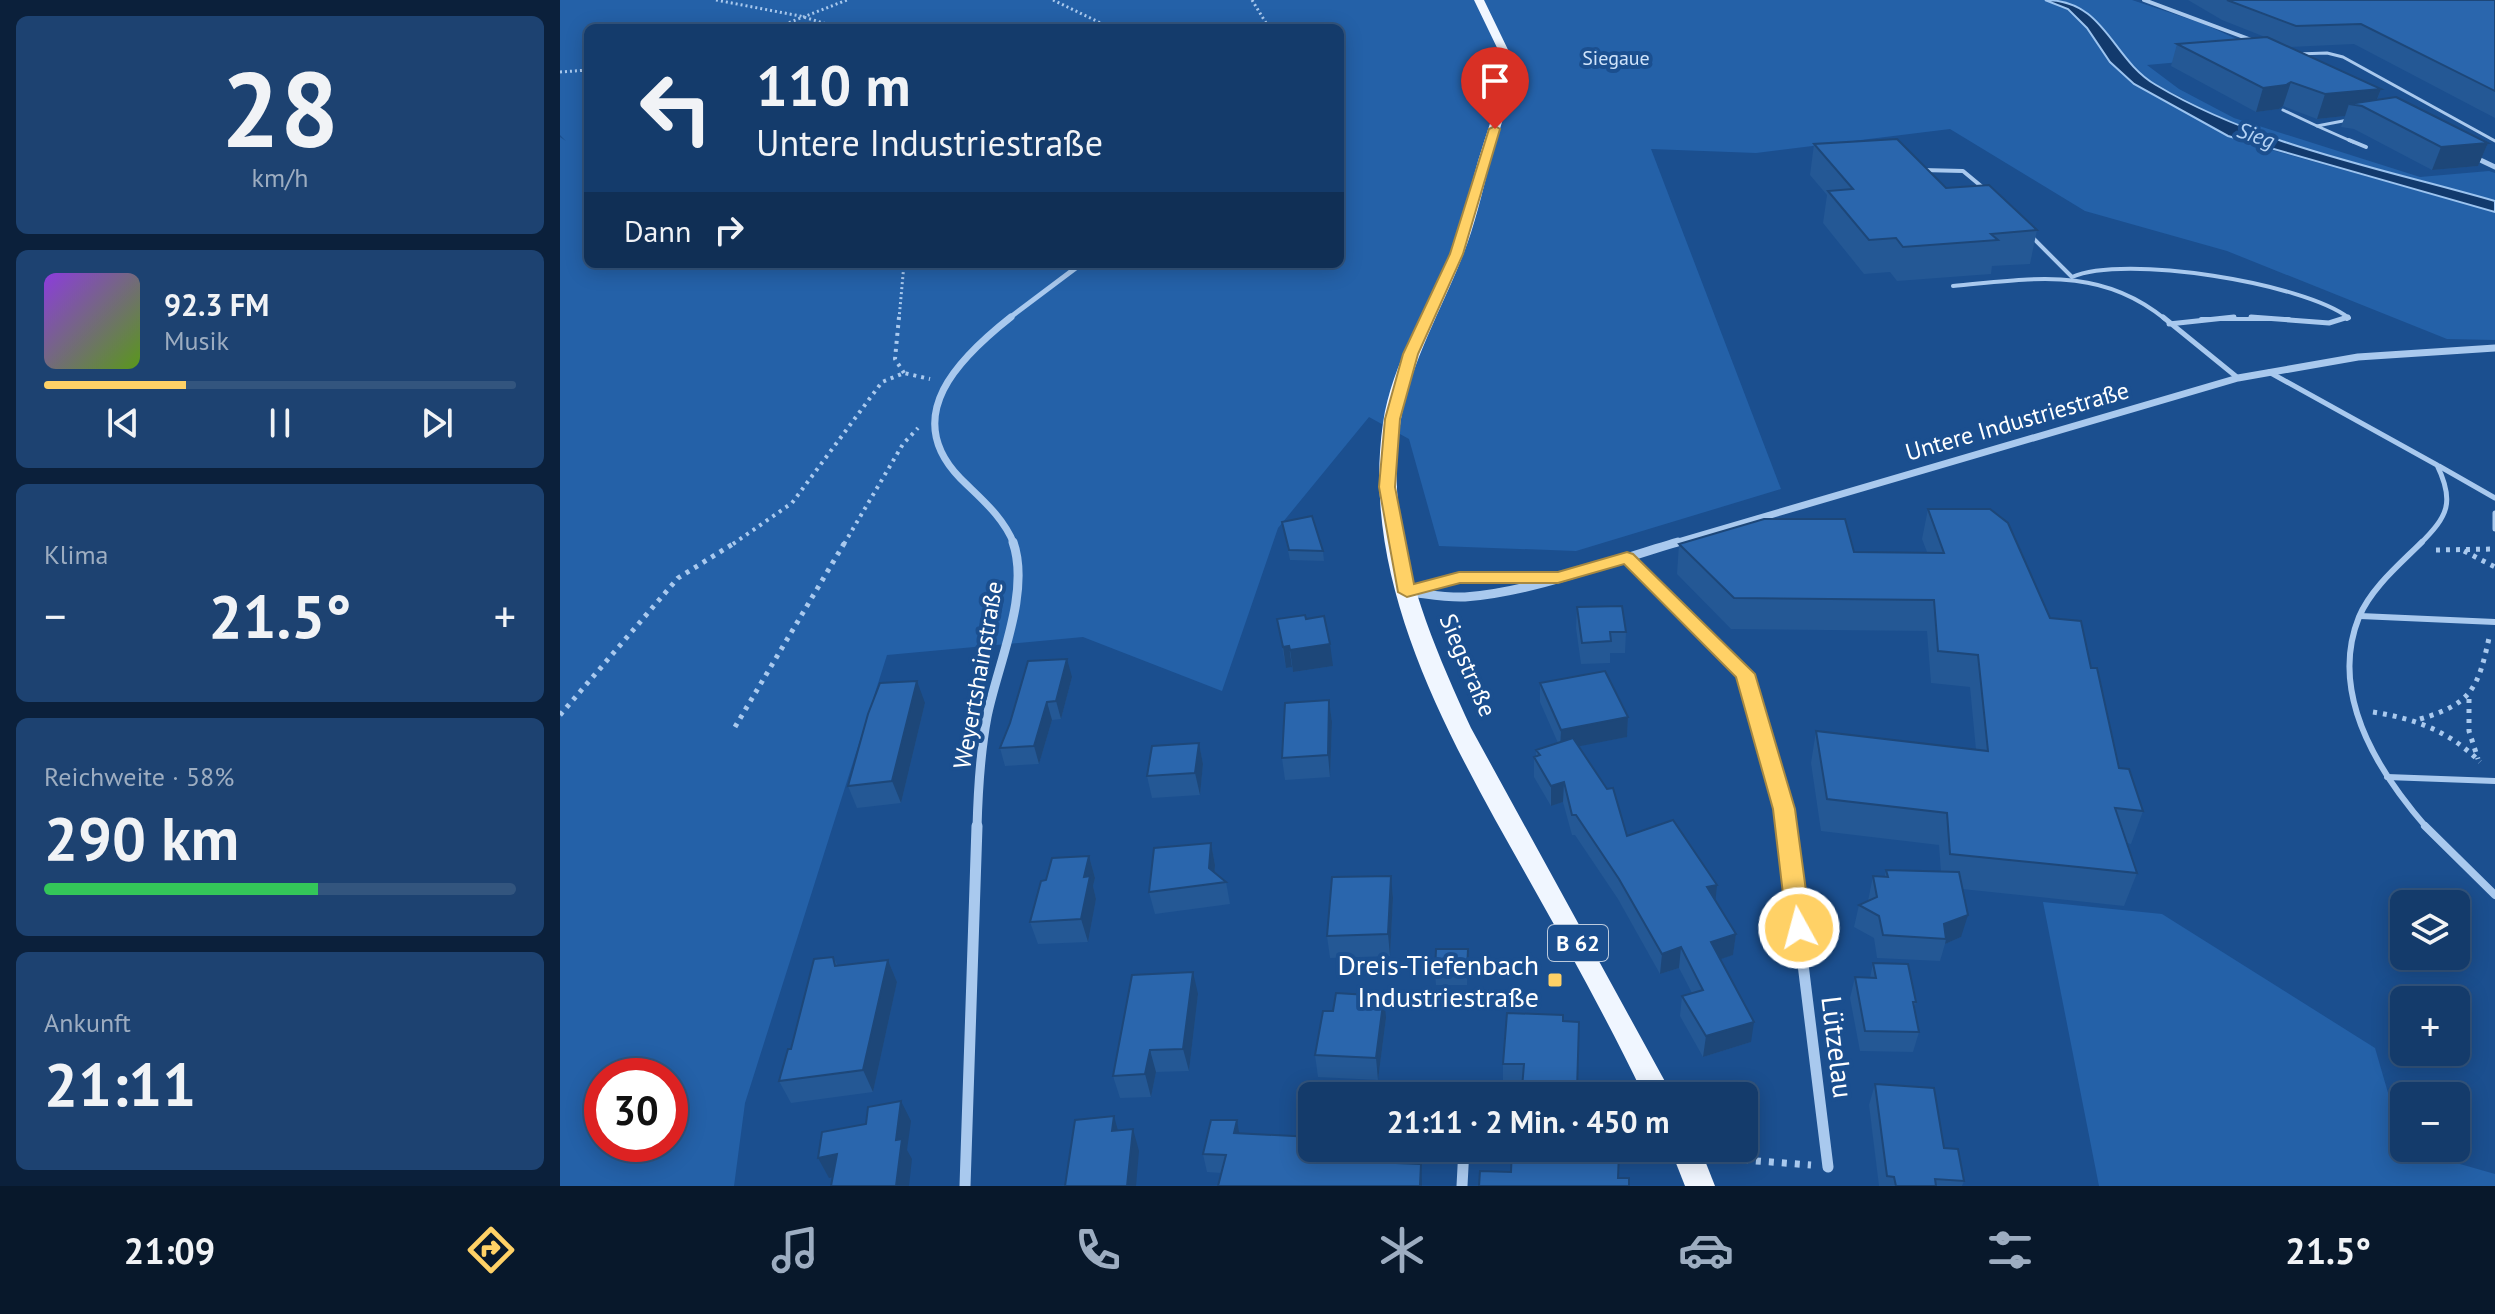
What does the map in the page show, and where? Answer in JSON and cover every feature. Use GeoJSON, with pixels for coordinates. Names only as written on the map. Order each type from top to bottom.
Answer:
{"type":"FeatureCollection","features":[{"type":"Feature","properties":{"kind":"main road","name":"Siegstraße"},"geometry":{"type":"LineString","coordinates":[[1479,0],[1507,58],[1509,80],[1461,242],[1410,354],[1393,419],[1387,487],[1407,592],[1426,653],[1492,793],[1623,1022],[1652,1082]]}},
{"type":"Feature","properties":{"kind":"main road"},"geometry":{"type":"LineString","coordinates":[[1690,1162],[1700,1186]]}},
{"type":"Feature","properties":{"kind":"street"},"geometry":{"type":"LineString","coordinates":[[2144,0],[2261,44]]}},
{"type":"Feature","properties":{"kind":"street"},"geometry":{"type":"LineString","coordinates":[[2472,155],[2495,167]]}},
{"type":"Feature","properties":{"kind":"street"},"geometry":{"type":"LineString","coordinates":[[933,413],[947,379],[987,337],[1076,268]]}},
{"type":"Feature","properties":{"kind":"street","name":"Untere Industriestraße"},"geometry":{"type":"LineString","coordinates":[[1407,592],[1462,597],[1558,577],[2238,378],[2358,357],[2495,348]]}},
{"type":"Feature","properties":{"kind":"street","name":"Weyertshainstraße"},"geometry":{"type":"LineString","coordinates":[[933,413],[940,452],[949,467],[995,511],[1015,547],[1017,566],[1009,632],[985,727],[979,768],[965,1186]]}},
{"type":"Feature","properties":{"kind":"street","name":"Lützelau"},"geometry":{"type":"LineString","coordinates":[[1627,557],[1745,674],[1784,809],[1828,1167]]}},
{"type":"Feature","properties":{"kind":"street","name":"Untere Industriestraße"},"geometry":{"type":"LineString","coordinates":[[1407,592],[1459,577],[1558,577]]}},
{"type":"Feature","properties":{"kind":"street"},"geometry":{"type":"LineString","coordinates":[[1462,1162],[1462,1186]]}},
{"type":"Feature","properties":{"kind":"lane"},"geometry":{"type":"LineString","coordinates":[[2296,54],[2327,53],[2343,57],[2495,141]]}},
{"type":"Feature","properties":{"kind":"lane"},"geometry":{"type":"LineString","coordinates":[[2283,110],[2366,147]]}},
{"type":"Feature","properties":{"kind":"lane"},"geometry":{"type":"LineString","coordinates":[[2317,126],[2352,119]]}},
{"type":"Feature","properties":{"kind":"lane"},"geometry":{"type":"LineString","coordinates":[[1911,170],[1938,168],[1963,171],[1994,198]]}},
{"type":"Feature","properties":{"kind":"lane"},"geometry":{"type":"LineString","coordinates":[[2027,232],[2072,277]]}},
{"type":"Feature","properties":{"kind":"lane"},"geometry":{"type":"LineString","coordinates":[[2072,277],[2089,270],[2172,272],[2217,277],[2321,301],[2347,313],[2349,318],[2345,322],[2328,323],[2267,316],[2231,316],[2169,324]]}},
{"type":"Feature","properties":{"kind":"lane"},"geometry":{"type":"LineString","coordinates":[[1953,286],[2072,277],[2099,281],[2150,307],[2209,360],[2238,378]]}},
{"type":"Feature","properties":{"kind":"lane"},"geometry":{"type":"LineString","coordinates":[[2268,372],[2495,498]]}},
{"type":"Feature","properties":{"kind":"lane"},"geometry":{"type":"LineString","coordinates":[[2437,465],[2446,482],[2448,510],[2442,521],[2360,616],[2349,662],[2355,709],[2371,749],[2387,777],[2435,838],[2495,895]]}},
{"type":"Feature","properties":{"kind":"lane"},"geometry":{"type":"LineString","coordinates":[[2495,513],[2495,529]]}},
{"type":"Feature","properties":{"kind":"lane"},"geometry":{"type":"LineString","coordinates":[[2360,616],[2494,622]]}},
{"type":"Feature","properties":{"kind":"lane"},"geometry":{"type":"LineString","coordinates":[[2387,777],[2493,781]]}},
{"type":"Feature","properties":{"kind":"path"},"geometry":{"type":"LineString","coordinates":[[716,0],[827,24]]}},
{"type":"Feature","properties":{"kind":"path"},"geometry":{"type":"LineString","coordinates":[[807,18],[807,14],[847,0]]}},
{"type":"Feature","properties":{"kind":"path"},"geometry":{"type":"LineString","coordinates":[[1053,0],[1102,24]]}},
{"type":"Feature","properties":{"kind":"path"},"geometry":{"type":"LineString","coordinates":[[1252,0],[1267,24]]}},
{"type":"Feature","properties":{"kind":"path"},"geometry":{"type":"LineString","coordinates":[[788,24],[807,18]]}},
{"type":"Feature","properties":{"kind":"path"},"geometry":{"type":"LineString","coordinates":[[560,72],[584,70]]}},
{"type":"Feature","properties":{"kind":"path"},"geometry":{"type":"LineString","coordinates":[[904,268],[895,359],[904,373]]}},
{"type":"Feature","properties":{"kind":"path"},"geometry":{"type":"LineString","coordinates":[[560,715],[678,578],[773,519],[792,503],[875,389],[887,379],[904,373],[919,378],[947,379]]}},
{"type":"Feature","properties":{"kind":"path"},"geometry":{"type":"LineString","coordinates":[[735,727],[903,444],[933,413]]}},
{"type":"Feature","properties":{"kind":"path"},"geometry":{"type":"LineString","coordinates":[[2462,549],[2495,567]]}},
{"type":"Feature","properties":{"kind":"path"},"geometry":{"type":"LineString","coordinates":[[2415,550],[2495,549]]}},
{"type":"Feature","properties":{"kind":"path"},"geometry":{"type":"LineString","coordinates":[[2419,720],[2451,711],[2469,699],[2481,677],[2494,622]]}},
{"type":"Feature","properties":{"kind":"path"},"geometry":{"type":"LineString","coordinates":[[2469,699],[2469,731],[2479,760],[2493,781]]}},
{"type":"Feature","properties":{"kind":"path"},"geometry":{"type":"LineString","coordinates":[[2355,709],[2419,720],[2452,737],[2479,760]]}},
{"type":"Feature","properties":{"kind":"path"},"geometry":{"type":"LineString","coordinates":[[1758,1160],[1828,1167]]}},
{"type":"Feature","properties":{"kind":"green space","name":"Siegaue"},"geometry":{"type":"Polygon","coordinates":[[[560,0],[2132,0],[2204,24],[2269,54],[2147,65],[2179,89],[2234,118],[2420,177],[2495,173],[2495,201],[2279,139],[2209,112],[2165,90],[2137,85],[2228,136],[2250,144],[2495,212],[2495,340],[2447,339],[2227,251],[2085,211],[1950,129],[1756,153],[1651,149],[1781,489],[1576,551],[1439,546],[1409,439],[1369,417],[1278,528],[1222,691],[1083,637],[887,655],[745,1103],[734,1186],[560,1186],[560,137],[566,141],[560,135],[560,0]]]}},
{"type":"Feature","properties":{"kind":"green space"},"geometry":{"type":"Polygon","coordinates":[[[2043,902],[2162,914],[2375,1048],[2390,1100],[2390,1162],[2453,1162],[2495,1174],[2495,1186],[2099,1186],[2043,902]]]}},
{"type":"Feature","properties":{"kind":"water","name":"Sieg"},"geometry":{"type":"Polygon","coordinates":[[[2045,0],[2082,10],[2095,20],[2141,74],[2195,106],[2321,154],[2495,201],[2495,212],[2228,136],[2134,84],[2110,62],[2087,28],[2068,9],[2045,0]]]}},
{"type":"Feature","properties":{"kind":"building"},"geometry":{"type":"Polygon","coordinates":[[[2227,0],[2495,0],[2495,91],[2361,24],[2296,26],[2227,0]]]}},
{"type":"Feature","properties":{"kind":"building"},"geometry":{"type":"Polygon","coordinates":[[[2267,37],[2381,89],[2325,94],[2291,82],[2263,88],[2177,44],[2267,37]]]}},
{"type":"Feature","properties":{"kind":"building"},"geometry":{"type":"Polygon","coordinates":[[[2396,97],[2488,143],[2441,147],[2362,106],[2349,104],[2396,97]]]}},
{"type":"Feature","properties":{"kind":"building"},"geometry":{"type":"Polygon","coordinates":[[[1897,139],[1946,188],[1989,185],[2037,230],[1991,234],[1998,240],[1903,247],[1896,238],[1869,240],[1828,191],[1853,189],[1814,144],[1897,139]]]}},
{"type":"Feature","properties":{"kind":"building"},"geometry":{"type":"Polygon","coordinates":[[[1928,509],[1990,509],[2008,523],[2050,618],[2081,621],[2091,668],[2097,668],[2119,768],[2129,769],[2143,811],[2115,808],[2137,873],[1950,854],[1947,813],[1827,799],[1816,731],[1988,751],[1978,655],[1938,651],[1934,600],[1734,598],[1679,544],[1764,519],[1845,519],[1854,552],[1944,553],[1928,509]]]}},
{"type":"Feature","properties":{"kind":"building"},"geometry":{"type":"Polygon","coordinates":[[[1312,516],[1323,551],[1289,550],[1282,522],[1312,516]]]}},
{"type":"Feature","properties":{"kind":"building"},"geometry":{"type":"Polygon","coordinates":[[[1622,606],[1626,632],[1610,632],[1611,641],[1582,643],[1577,607],[1622,606]]]}},
{"type":"Feature","properties":{"kind":"building"},"geometry":{"type":"Polygon","coordinates":[[[1305,615],[1306,619],[1324,616],[1330,644],[1290,650],[1289,646],[1283,647],[1277,619],[1305,615]]]}},
{"type":"Feature","properties":{"kind":"building"},"geometry":{"type":"Polygon","coordinates":[[[1067,659],[1056,701],[1047,702],[1034,746],[1000,748],[1028,661],[1067,659]]]}},
{"type":"Feature","properties":{"kind":"building"},"geometry":{"type":"Polygon","coordinates":[[[1605,671],[1628,717],[1561,730],[1540,683],[1605,671]]]}},
{"type":"Feature","properties":{"kind":"building"},"geometry":{"type":"Polygon","coordinates":[[[917,681],[892,781],[848,786],[880,683],[917,681]]]}},
{"type":"Feature","properties":{"kind":"building"},"geometry":{"type":"Polygon","coordinates":[[[1329,700],[1328,755],[1282,758],[1285,703],[1329,700]]]}},
{"type":"Feature","properties":{"kind":"building"},"geometry":{"type":"Polygon","coordinates":[[[1573,738],[1607,789],[1613,788],[1627,836],[1673,820],[1717,885],[1707,887],[1736,934],[1711,942],[1754,1022],[1706,1036],[1682,996],[1703,990],[1681,947],[1662,954],[1619,879],[1576,815],[1572,815],[1564,782],[1551,786],[1534,757],[1540,755],[1536,750],[1573,738]]]}},
{"type":"Feature","properties":{"kind":"building"},"geometry":{"type":"Polygon","coordinates":[[[1199,743],[1195,773],[1147,776],[1152,746],[1199,743]]]}},
{"type":"Feature","properties":{"kind":"building"},"geometry":{"type":"Polygon","coordinates":[[[1211,843],[1209,868],[1226,882],[1149,892],[1154,848],[1211,843]]]}},
{"type":"Feature","properties":{"kind":"building"},"geometry":{"type":"Polygon","coordinates":[[[1089,856],[1084,877],[1090,876],[1081,919],[1030,922],[1041,881],[1046,880],[1052,858],[1089,856]]]}},
{"type":"Feature","properties":{"kind":"building"},"geometry":{"type":"Polygon","coordinates":[[[1886,870],[1959,872],[1968,915],[1944,924],[1946,939],[1883,935],[1879,916],[1859,905],[1877,897],[1873,876],[1888,877],[1886,870]]]}},
{"type":"Feature","properties":{"kind":"building"},"geometry":{"type":"Polygon","coordinates":[[[1391,876],[1388,934],[1327,936],[1332,877],[1391,876]]]}},
{"type":"Feature","properties":{"kind":"building"},"geometry":{"type":"Polygon","coordinates":[[[1436,949],[1468,949],[1467,973],[1435,974],[1436,949]]]}},
{"type":"Feature","properties":{"kind":"building"},"geometry":{"type":"Polygon","coordinates":[[[833,957],[835,966],[888,960],[863,1070],[779,1081],[788,1049],[791,1049],[814,959],[833,957]]]}},
{"type":"Feature","properties":{"kind":"building"},"geometry":{"type":"Polygon","coordinates":[[[1873,963],[1908,964],[1919,1032],[1865,1031],[1855,977],[1876,978],[1873,963]]]}},
{"type":"Feature","properties":{"kind":"building"},"geometry":{"type":"Polygon","coordinates":[[[1193,972],[1183,1049],[1150,1050],[1145,1074],[1113,1076],[1132,975],[1193,972]]]}},
{"type":"Feature","properties":{"kind":"building"},"geometry":{"type":"Polygon","coordinates":[[[1336,993],[1384,996],[1376,1058],[1315,1055],[1323,1011],[1333,1011],[1336,993]]]}},
{"type":"Feature","properties":{"kind":"building"},"geometry":{"type":"Polygon","coordinates":[[[1507,1013],[1563,1015],[1563,1021],[1579,1022],[1577,1082],[1522,1082],[1524,1064],[1503,1064],[1507,1013]]]}},
{"type":"Feature","properties":{"kind":"building"},"geometry":{"type":"Polygon","coordinates":[[[1875,1084],[1934,1088],[1944,1148],[1958,1149],[1964,1181],[1935,1179],[1936,1186],[1896,1186],[1894,1177],[1887,1176],[1875,1084]]]}},
{"type":"Feature","properties":{"kind":"building"},"geometry":{"type":"Polygon","coordinates":[[[901,1101],[896,1140],[902,1139],[896,1186],[831,1186],[837,1154],[818,1158],[822,1132],[866,1124],[868,1107],[901,1101]]]}},
{"type":"Feature","properties":{"kind":"building"},"geometry":{"type":"Polygon","coordinates":[[[1114,1116],[1112,1131],[1133,1129],[1127,1186],[1065,1186],[1075,1120],[1114,1116]]]}},
{"type":"Feature","properties":{"kind":"building"},"geometry":{"type":"Polygon","coordinates":[[[1211,1120],[1237,1120],[1234,1133],[1298,1136],[1298,1162],[1421,1164],[1420,1186],[1218,1186],[1226,1155],[1203,1154],[1211,1120]]]}},
{"type":"Feature","properties":{"kind":"building"},"geometry":{"type":"Polygon","coordinates":[[[1511,1162],[1619,1162],[1618,1178],[1629,1178],[1629,1186],[1479,1186],[1480,1171],[1511,1172],[1511,1162]]]}},
{"type":"Feature","properties":{"kind":"place","name":"Dreis-Tiefenbach Industriestraße"},"geometry":{"type":"Point","coordinates":[1555,980]}},
{"type":"Feature","properties":{"kind":"route"},"geometry":{"type":"LineString","coordinates":[[1495,129],[1456,254],[1410,354],[1393,419],[1387,487],[1407,592],[1459,577],[1558,577],[1627,557],[1745,674],[1784,809],[1799,928]]}}]}
